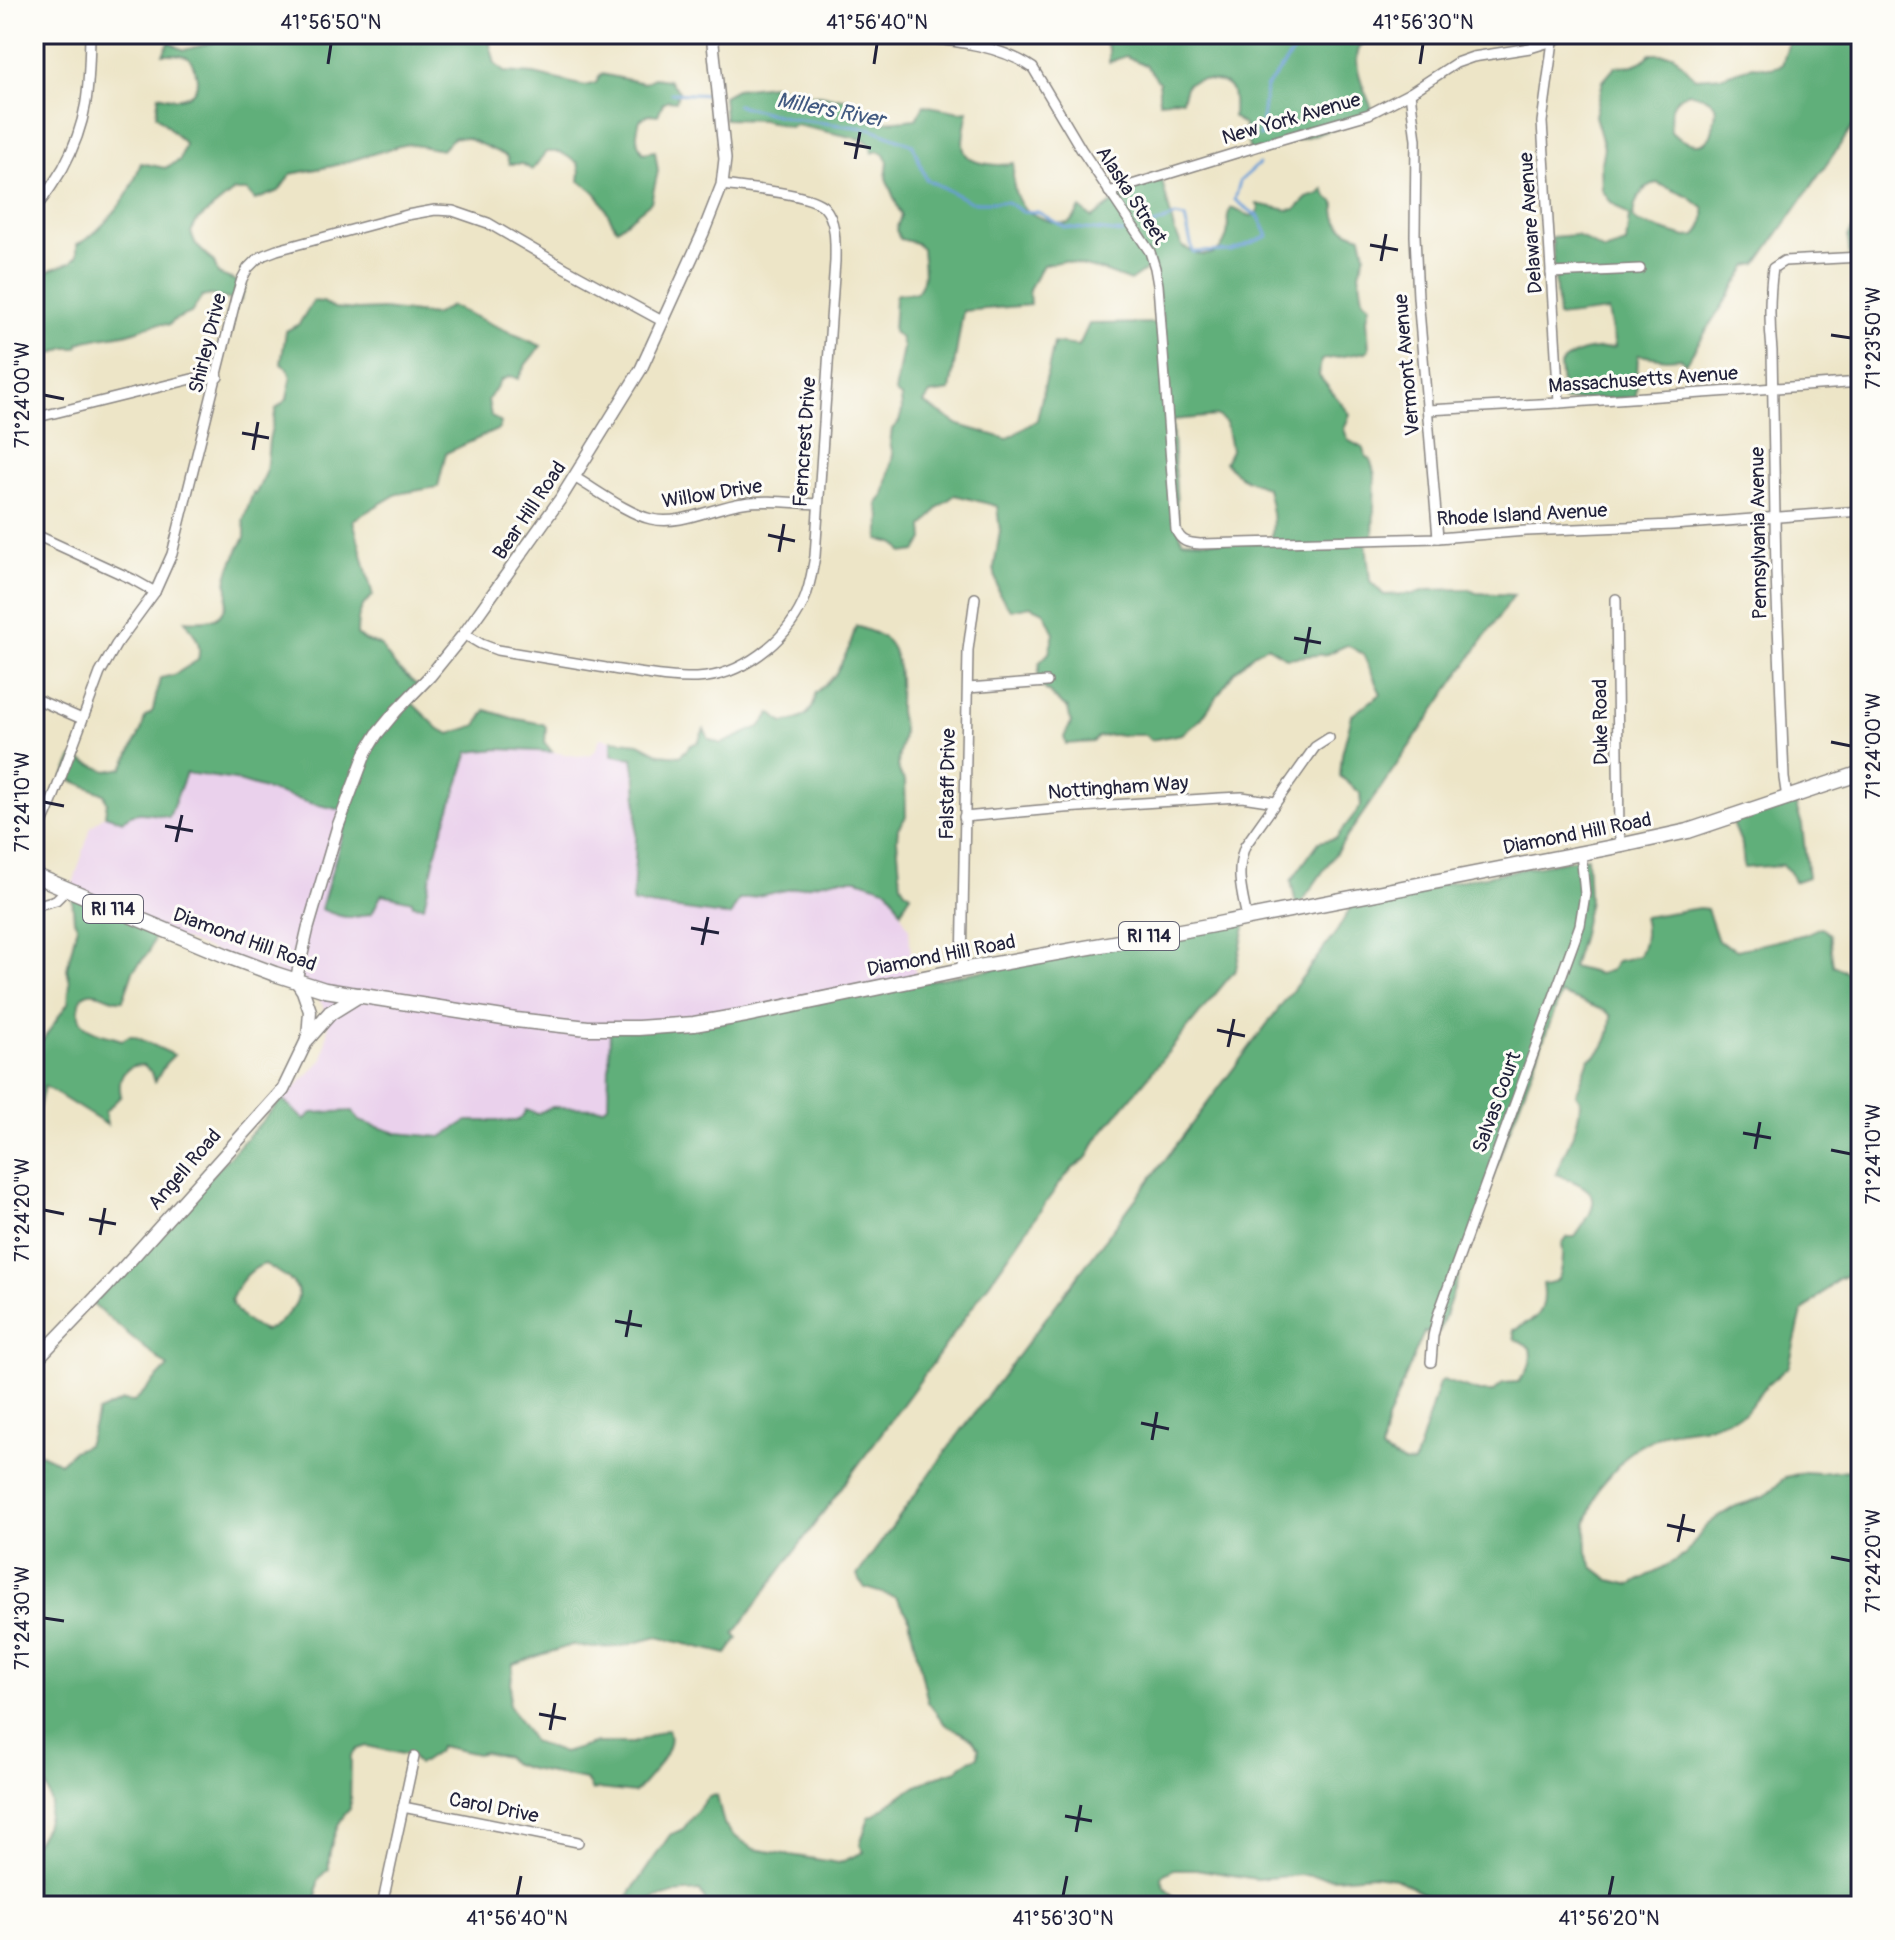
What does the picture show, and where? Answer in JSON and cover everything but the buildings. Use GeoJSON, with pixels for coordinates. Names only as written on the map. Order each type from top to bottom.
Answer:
{"type":"FeatureCollection","features":[{"type":"Feature","properties":{"kind":"main road","name":"Diamond Hill Road"},"geometry":{"type":"LineString","coordinates":[[34,875],[227,956],[325,990],[560,1025],[638,1028],[694,1024],[746,1015],[962,970],[1623,845],[1688,831],[1861,773]]}},
{"type":"Feature","properties":{"kind":"main road","name":"Angell Road"},"geometry":{"type":"LineString","coordinates":[[34,1362],[107,1286],[283,1090],[308,1038],[310,1011],[296,980]]}},
{"type":"Feature","properties":{"kind":"main road"},"geometry":{"type":"LineString","coordinates":[[308,1038],[330,1013],[359,995]]}},
{"type":"Feature","properties":{"kind":"street"},"geometry":{"type":"LineString","coordinates":[[34,209],[55,181],[80,133],[90,82],[90,34]]}},
{"type":"Feature","properties":{"kind":"street","name":"Bear Hill Road"},"geometry":{"type":"LineString","coordinates":[[296,980],[338,826],[366,752],[387,722],[464,634],[574,477],[641,369],[703,233],[722,185],[725,159],[712,34]]}},
{"type":"Feature","properties":{"kind":"street","name":"Alaska Street"},"geometry":{"type":"LineString","coordinates":[[894,34],[978,46],[1003,53],[1033,68],[1109,192],[1150,252],[1155,268],[1176,530],[1184,542]]}},
{"type":"Feature","properties":{"kind":"street","name":"New York Avenue"},"geometry":{"type":"LineString","coordinates":[[1109,192],[1345,123],[1386,107],[1456,63],[1473,57],[1530,48],[1567,34]]}},
{"type":"Feature","properties":{"kind":"street","name":"Delaware Avenue"},"geometry":{"type":"LineString","coordinates":[[1553,41],[1542,122],[1559,403]]}},
{"type":"Feature","properties":{"kind":"street","name":"Vermont Avenue"},"geometry":{"type":"LineString","coordinates":[[1410,93],[1416,140],[1418,297],[1438,538]]}},
{"type":"Feature","properties":{"kind":"street","name":"Ferncrest Drive"},"geometry":{"type":"LineString","coordinates":[[464,634],[497,650],[637,673],[701,678],[744,664],[774,643],[796,617],[809,588],[815,556],[835,238],[825,208],[817,202],[722,185]]}},
{"type":"Feature","properties":{"kind":"street","name":"Shirley Drive"},"geometry":{"type":"LineString","coordinates":[[34,842],[100,673],[116,645],[155,592],[172,554],[242,279],[256,260],[277,250],[407,215],[435,210],[453,211],[488,223],[662,321]]}},
{"type":"Feature","properties":{"kind":"street","name":"Pennsylvania Avenue"},"geometry":{"type":"LineString","coordinates":[[1787,798],[1776,573],[1770,288],[1773,268],[1784,261],[1861,257]]}},
{"type":"Feature","properties":{"kind":"street"},"geometry":{"type":"LineString","coordinates":[[1551,273],[1640,269]]}},
{"type":"Feature","properties":{"kind":"street"},"geometry":{"type":"LineString","coordinates":[[34,418],[200,377],[218,377]]}},
{"type":"Feature","properties":{"kind":"street","name":"Massachusetts Avenue"},"geometry":{"type":"LineString","coordinates":[[1428,410],[1861,382]]}},
{"type":"Feature","properties":{"kind":"street","name":"Willow Drive"},"geometry":{"type":"LineString","coordinates":[[574,477],[631,511],[648,519],[663,521],[742,503],[818,504]]}},
{"type":"Feature","properties":{"kind":"street","name":"Rhode Island Avenue"},"geometry":{"type":"LineString","coordinates":[[1184,542],[1438,538],[1861,511]]}},
{"type":"Feature","properties":{"kind":"street"},"geometry":{"type":"LineString","coordinates":[[34,534],[155,592]]}},
{"type":"Feature","properties":{"kind":"street","name":"Falstaff Drive"},"geometry":{"type":"LineString","coordinates":[[962,970],[968,650],[975,598]]}},
{"type":"Feature","properties":{"kind":"street","name":"Duke Road"},"geometry":{"type":"LineString","coordinates":[[1616,599],[1619,834],[1623,845]]}},
{"type":"Feature","properties":{"kind":"street"},"geometry":{"type":"LineString","coordinates":[[968,688],[1047,682]]}},
{"type":"Feature","properties":{"kind":"street"},"geometry":{"type":"LineString","coordinates":[[34,698],[82,719]]}},
{"type":"Feature","properties":{"kind":"street"},"geometry":{"type":"LineString","coordinates":[[1247,918],[1239,873],[1245,846],[1315,747],[1329,738]]}},
{"type":"Feature","properties":{"kind":"street","name":"Nottingham Way"},"geometry":{"type":"LineString","coordinates":[[964,817],[1220,798],[1242,797],[1275,802]]}},
{"type":"Feature","properties":{"kind":"street","name":"Salvas Court"},"geometry":{"type":"LineString","coordinates":[[1431,1362],[1438,1315],[1580,925],[1585,894],[1581,853]]}},
{"type":"Feature","properties":{"kind":"street"},"geometry":{"type":"LineString","coordinates":[[34,906],[56,900],[67,889]]}},
{"type":"Feature","properties":{"kind":"street"},"geometry":{"type":"LineString","coordinates":[[382,1906],[414,1757]]}},
{"type":"Feature","properties":{"kind":"street","name":"Carol Drive"},"geometry":{"type":"LineString","coordinates":[[403,1807],[578,1842]]}},
{"type":"Feature","properties":{"kind":"shaded area"},"geometry":{"type":"Polygon","coordinates":[[[600,738],[612,740],[612,755],[633,758],[636,806],[633,903],[738,900],[838,879],[857,879],[888,889],[909,929],[911,956],[919,984],[743,1020],[610,1029],[610,1093],[608,1105],[604,1108],[551,1107],[516,1121],[467,1121],[443,1137],[397,1133],[359,1121],[304,1120],[283,1100],[323,1059],[328,1027],[323,1006],[311,987],[69,897],[91,827],[105,815],[123,821],[137,812],[169,817],[186,773],[235,780],[347,811],[382,894],[401,897],[423,906],[438,844],[469,752],[514,749],[590,755],[600,738]]]}},
{"type":"Feature","properties":{"kind":"green space"},"geometry":{"type":"Polygon","coordinates":[[[219,34],[491,34],[495,64],[504,72],[534,74],[585,86],[596,83],[601,74],[644,83],[654,78],[668,80],[679,91],[676,101],[663,103],[658,115],[649,114],[640,120],[637,141],[643,153],[655,151],[658,171],[651,202],[617,229],[599,197],[579,181],[578,163],[560,152],[546,152],[532,170],[522,164],[509,164],[507,157],[467,138],[454,137],[442,150],[408,144],[333,166],[291,174],[279,191],[255,200],[247,191],[234,191],[197,221],[191,232],[196,245],[214,262],[218,274],[244,284],[240,302],[211,295],[202,297],[191,313],[169,325],[152,325],[90,340],[79,343],[77,348],[65,348],[52,354],[34,354],[34,284],[50,270],[72,262],[77,256],[77,244],[110,217],[134,181],[141,163],[165,168],[180,160],[185,144],[156,115],[159,95],[174,98],[188,96],[193,92],[197,79],[189,58],[163,54],[169,42],[184,50],[215,42],[219,34]]]}},
{"type":"Feature","properties":{"kind":"green space"},"geometry":{"type":"Polygon","coordinates":[[[1102,34],[1387,34],[1368,39],[1358,53],[1359,73],[1372,114],[1345,126],[1250,152],[1244,125],[1233,117],[1232,93],[1227,85],[1197,80],[1187,84],[1182,100],[1159,102],[1159,82],[1146,65],[1126,56],[1109,62],[1109,51],[1102,34]]]}},
{"type":"Feature","properties":{"kind":"green space"},"geometry":{"type":"Polygon","coordinates":[[[1810,34],[1861,34],[1861,115],[1757,264],[1748,266],[1685,364],[1681,358],[1638,355],[1636,397],[1563,401],[1560,365],[1580,352],[1615,347],[1608,311],[1558,317],[1552,237],[1577,235],[1604,251],[1626,244],[1629,216],[1602,190],[1604,147],[1595,116],[1603,81],[1616,66],[1634,64],[1650,54],[1673,54],[1695,78],[1723,76],[1753,66],[1772,68],[1782,65],[1789,41],[1810,34]],[[1690,93],[1674,103],[1671,132],[1680,139],[1703,143],[1712,133],[1716,108],[1709,99],[1690,93]],[[1657,183],[1639,196],[1633,219],[1686,237],[1696,236],[1703,224],[1704,209],[1689,197],[1657,183]]]}},
{"type":"Feature","properties":{"kind":"green space"},"geometry":{"type":"Polygon","coordinates":[[[772,85],[854,100],[862,117],[876,121],[916,119],[924,105],[968,111],[963,135],[967,156],[986,164],[1014,163],[1014,185],[1022,206],[1050,221],[1068,223],[1080,208],[1092,218],[1115,201],[1114,194],[1162,180],[1174,230],[1183,247],[1200,254],[1213,253],[1224,243],[1231,208],[1251,216],[1257,214],[1257,204],[1296,209],[1307,198],[1320,194],[1324,189],[1327,197],[1335,202],[1340,225],[1361,236],[1365,254],[1359,273],[1363,299],[1370,305],[1367,319],[1369,349],[1321,360],[1319,376],[1350,414],[1344,429],[1348,440],[1364,449],[1375,475],[1373,538],[1366,542],[1370,581],[1384,595],[1468,589],[1476,593],[1514,595],[1297,909],[1291,881],[1319,842],[1336,838],[1361,806],[1360,793],[1340,776],[1352,715],[1381,694],[1363,654],[1347,645],[1327,654],[1287,658],[1267,646],[1235,671],[1201,719],[1182,734],[1151,740],[1145,735],[1110,735],[1098,737],[1093,742],[1066,744],[1064,737],[1071,723],[1068,708],[1037,684],[1040,662],[1049,653],[1054,633],[1044,612],[1031,606],[1011,610],[999,594],[994,568],[1000,531],[997,506],[955,495],[939,507],[923,527],[924,540],[916,551],[902,553],[896,545],[879,540],[881,517],[877,504],[884,496],[893,454],[890,443],[892,429],[899,422],[902,411],[901,397],[895,392],[903,347],[900,337],[893,332],[895,297],[897,294],[916,293],[924,272],[922,249],[916,243],[900,239],[896,230],[901,215],[886,178],[888,162],[884,154],[878,151],[872,153],[871,146],[865,140],[763,120],[725,119],[723,96],[736,89],[772,85]],[[1064,261],[1043,265],[1029,289],[1030,305],[963,311],[950,391],[930,394],[924,403],[959,425],[1007,439],[1037,420],[1054,343],[1079,346],[1089,324],[1163,323],[1153,265],[1130,281],[1064,261]],[[1218,416],[1172,420],[1178,525],[1182,540],[1270,543],[1273,522],[1267,488],[1240,476],[1225,462],[1231,450],[1226,423],[1218,416]]]}},
{"type":"Feature","properties":{"kind":"green space"},"geometry":{"type":"Polygon","coordinates":[[[1861,214],[1861,258],[1850,259],[1848,237],[1861,214]]]}},
{"type":"Feature","properties":{"kind":"green space"},"geometry":{"type":"Polygon","coordinates":[[[313,301],[334,308],[383,309],[434,315],[451,306],[541,346],[518,379],[511,376],[501,380],[488,400],[491,416],[501,423],[499,429],[446,453],[438,487],[397,494],[353,520],[373,596],[360,613],[357,635],[380,645],[396,667],[421,689],[411,702],[439,729],[450,734],[477,725],[486,710],[543,724],[546,727],[545,743],[552,752],[499,749],[469,752],[438,844],[424,906],[382,894],[372,913],[358,917],[341,916],[321,909],[348,815],[346,811],[235,780],[186,773],[169,817],[138,813],[123,821],[105,815],[107,802],[104,794],[64,777],[73,757],[107,771],[123,768],[145,716],[153,710],[160,678],[174,675],[198,660],[198,643],[185,620],[216,618],[225,608],[228,573],[245,537],[243,521],[253,493],[255,495],[266,473],[276,409],[287,399],[291,378],[288,369],[281,364],[286,331],[299,324],[313,301]]]}},
{"type":"Feature","properties":{"kind":"green space"},"geometry":{"type":"Polygon","coordinates":[[[856,626],[886,640],[898,666],[899,713],[903,731],[898,764],[905,781],[906,817],[898,828],[897,839],[901,884],[911,894],[901,911],[888,889],[857,879],[838,879],[739,900],[730,916],[633,903],[637,810],[633,758],[612,755],[612,740],[639,743],[660,754],[680,756],[698,742],[704,729],[709,739],[721,744],[760,727],[771,713],[783,723],[801,718],[813,706],[815,694],[835,675],[856,626]]]}},
{"type":"Feature","properties":{"kind":"green space"},"geometry":{"type":"Polygon","coordinates":[[[1793,797],[1802,825],[1808,877],[1794,882],[1790,872],[1782,865],[1744,868],[1742,845],[1732,821],[1793,797]]]}},
{"type":"Feature","properties":{"kind":"green space"},"geometry":{"type":"Polygon","coordinates":[[[1587,857],[1589,901],[1572,967],[1599,974],[1611,970],[1617,961],[1639,956],[1645,937],[1643,917],[1699,908],[1707,909],[1718,941],[1737,950],[1806,934],[1821,927],[1829,934],[1833,965],[1848,973],[1861,971],[1861,1271],[1838,1279],[1802,1312],[1789,1366],[1766,1386],[1745,1413],[1708,1426],[1666,1432],[1632,1450],[1599,1488],[1586,1524],[1587,1552],[1593,1567],[1610,1580],[1631,1585],[1685,1555],[1706,1526],[1719,1516],[1736,1506],[1764,1497],[1786,1477],[1805,1472],[1848,1470],[1861,1460],[1861,1906],[1463,1906],[1430,1897],[1395,1878],[1300,1875],[1256,1879],[1196,1869],[1174,1869],[1162,1875],[1166,1888],[1181,1906],[708,1906],[700,1891],[673,1893],[647,1901],[628,1896],[670,1835],[683,1829],[707,1798],[714,1795],[717,1796],[724,1824],[733,1835],[754,1849],[839,1863],[864,1852],[860,1845],[869,1817],[907,1791],[957,1770],[978,1757],[979,1748],[972,1739],[944,1723],[928,1702],[908,1615],[895,1597],[865,1588],[857,1576],[955,1439],[1337,931],[1355,900],[1587,857]],[[1561,994],[1502,1150],[1439,1333],[1424,1332],[1387,1420],[1381,1451],[1404,1463],[1414,1464],[1439,1383],[1443,1380],[1479,1392],[1493,1392],[1503,1383],[1518,1382],[1529,1366],[1530,1348],[1515,1339],[1513,1330],[1533,1320],[1541,1311],[1543,1284],[1557,1280],[1561,1273],[1562,1244],[1567,1237],[1575,1237],[1593,1204],[1589,1191],[1556,1174],[1578,1120],[1580,1099],[1576,1095],[1589,1059],[1600,1052],[1609,1035],[1611,1016],[1606,1011],[1561,994]]]}},
{"type":"Feature","properties":{"kind":"green space"},"geometry":{"type":"Polygon","coordinates":[[[72,897],[158,927],[149,952],[133,971],[123,1000],[95,993],[86,994],[81,999],[80,1020],[98,1033],[122,1040],[134,1036],[174,1055],[155,1082],[144,1065],[131,1067],[124,1073],[120,1083],[121,1096],[105,1112],[107,1125],[44,1086],[34,1130],[34,1042],[42,1041],[68,1003],[70,983],[67,969],[77,925],[72,897]]]}},
{"type":"Feature","properties":{"kind":"green space"},"geometry":{"type":"Polygon","coordinates":[[[1246,922],[1236,969],[1097,1139],[1088,1157],[1059,1184],[933,1363],[734,1634],[738,1638],[727,1654],[657,1637],[619,1647],[572,1645],[513,1664],[509,1705],[533,1742],[563,1753],[596,1743],[633,1743],[668,1729],[670,1737],[665,1755],[635,1793],[592,1791],[585,1780],[526,1768],[511,1763],[505,1757],[484,1752],[477,1754],[440,1746],[437,1752],[418,1765],[411,1756],[367,1746],[357,1749],[351,1756],[350,1809],[334,1837],[329,1869],[319,1881],[319,1906],[34,1906],[34,1845],[45,1827],[51,1804],[46,1785],[34,1777],[34,1451],[60,1463],[73,1451],[87,1445],[98,1412],[122,1401],[134,1402],[168,1367],[92,1304],[283,1100],[304,1120],[312,1113],[353,1111],[359,1121],[397,1133],[442,1137],[467,1121],[516,1121],[526,1110],[537,1114],[551,1107],[604,1108],[608,1105],[610,1028],[673,1028],[1246,922]],[[265,1264],[249,1273],[231,1300],[244,1319],[264,1331],[284,1318],[298,1295],[293,1283],[265,1264]]]}},
{"type":"Feature","properties":{"kind":"waterway","name":"Millers River"},"geometry":{"type":"LineString","coordinates":[[1260,136],[1266,88],[1307,34]]}},
{"type":"Feature","properties":{"kind":"waterway","name":"Millers River"},"geometry":{"type":"LineString","coordinates":[[671,93],[711,95]]}},
{"type":"Feature","properties":{"kind":"waterway","name":"Millers River"},"geometry":{"type":"LineString","coordinates":[[737,105],[792,119],[872,129],[913,145],[926,179],[971,202],[1007,202],[1021,211],[1038,212],[1064,227],[1124,233]]}},
{"type":"Feature","properties":{"kind":"waterway","name":"Millers River"},"geometry":{"type":"LineString","coordinates":[[1147,228],[1175,216],[1185,218],[1193,252],[1231,251],[1268,236],[1259,217],[1235,200],[1240,181],[1259,164]]}}]}
